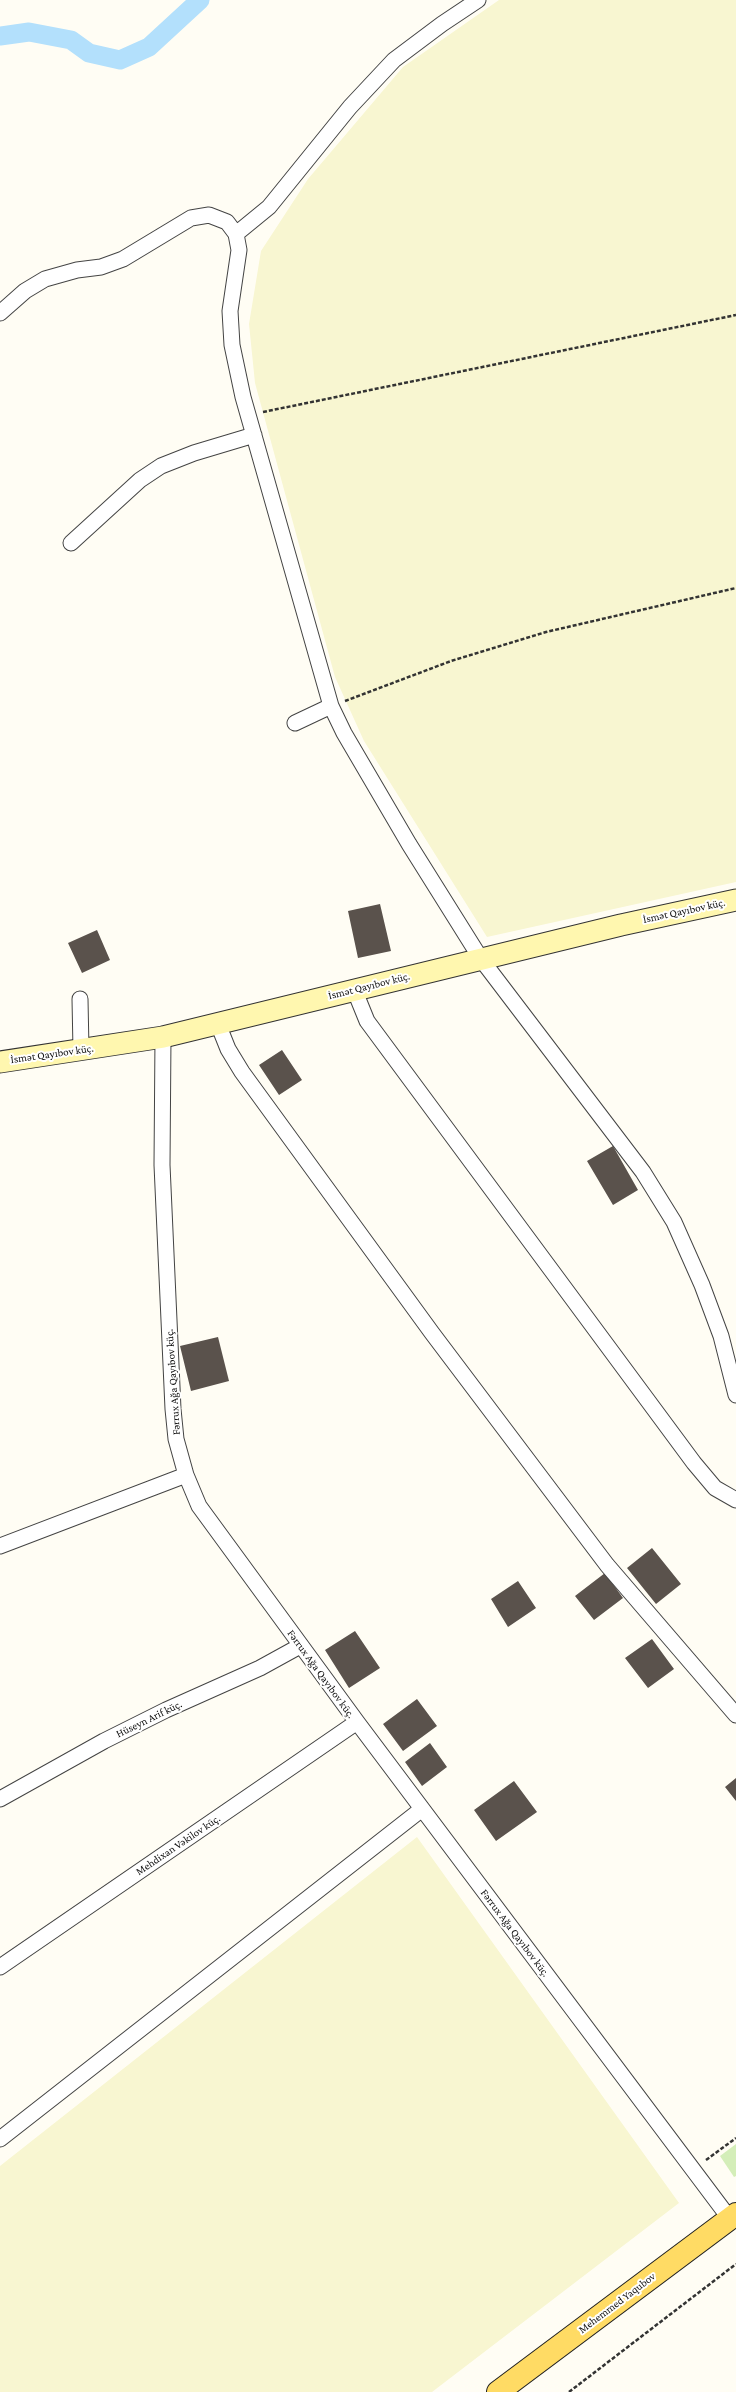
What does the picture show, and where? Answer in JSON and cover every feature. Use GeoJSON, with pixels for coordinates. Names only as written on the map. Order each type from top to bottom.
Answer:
{"type":"FeatureCollection","features":[{"type":"Feature","properties":{"kind":"main road","name":"Mehemmed Yaqubov"},"geometry":{"type":"LineString","coordinates":[[498,2392],[733,2216]]}},
{"type":"Feature","properties":{"kind":"street"},"geometry":{"type":"LineString","coordinates":[[236,234],[269,207],[350,106],[394,60],[442,24],[478,0]]}},
{"type":"Feature","properties":{"kind":"street"},"geometry":{"type":"LineString","coordinates":[[0,313],[24,291],[45,279],[77,270],[101,267],[123,258],[191,218],[209,215],[227,222],[236,234],[239,250],[230,311],[232,345],[248,415],[331,706],[344,733],[409,844],[481,959],[643,1172],[674,1222],[705,1292],[721,1336],[736,1394]]}},
{"type":"Feature","properties":{"kind":"street"},"geometry":{"type":"LineString","coordinates":[[71,543],[140,480],[161,466],[194,453],[254,435]]}},
{"type":"Feature","properties":{"kind":"street"},"geometry":{"type":"LineString","coordinates":[[295,723],[331,706]]}},
{"type":"Feature","properties":{"kind":"street","name":"İsmət Qayıbov küç."},"geometry":{"type":"LineString","coordinates":[[0,1062],[34,1055],[81,1050],[163,1037],[354,989],[622,925],[736,900]]}},
{"type":"Feature","properties":{"kind":"street"},"geometry":{"type":"LineString","coordinates":[[354,989],[367,1021],[689,1456],[715,1488],[736,1500]]}},
{"type":"Feature","properties":{"kind":"street"},"geometry":{"type":"LineString","coordinates":[[80,999],[81,1050]]}},
{"type":"Feature","properties":{"kind":"street"},"geometry":{"type":"LineString","coordinates":[[218,1024],[228,1049],[242,1072],[432,1334],[607,1565],[736,1715]]}},
{"type":"Feature","properties":{"kind":"street","name":"Fərrux Ağa Qayıbov küç."},"geometry":{"type":"LineString","coordinates":[[163,1037],[162,1165],[173,1409],[176,1439],[186,1476],[199,1506],[300,1646],[422,1809],[693,2169],[733,2216]]}},
{"type":"Feature","properties":{"kind":"street"},"geometry":{"type":"LineString","coordinates":[[0,1546],[186,1476]]}},
{"type":"Feature","properties":{"kind":"street","name":"Hüseyn Arif küç."},"geometry":{"type":"LineString","coordinates":[[0,1799],[104,1741],[166,1710],[260,1668],[300,1646]]}},
{"type":"Feature","properties":{"kind":"street","name":"Mehdixan Vəkilov küç."},"geometry":{"type":"LineString","coordinates":[[0,1967],[357,1722]]}},
{"type":"Feature","properties":{"kind":"street"},"geometry":{"type":"LineString","coordinates":[[0,2139],[422,1809]]}},
{"type":"Feature","properties":{"kind":"path"},"geometry":{"type":"LineString","coordinates":[[248,415],[736,315]]}},
{"type":"Feature","properties":{"kind":"path"},"geometry":{"type":"LineString","coordinates":[[331,706],[451,661],[546,632],[736,588]]}},
{"type":"Feature","properties":{"kind":"path"},"geometry":{"type":"LineString","coordinates":[[693,2169],[736,2138]]}},
{"type":"Feature","properties":{"kind":"path"},"geometry":{"type":"LineString","coordinates":[[569,2392],[736,2264]]}},
{"type":"Feature","properties":{"kind":"shaded area"},"geometry":{"type":"Polygon","coordinates":[[[499,0],[736,0],[736,882],[487,937],[364,741],[335,677],[255,383],[249,324],[261,251],[308,179],[403,67],[499,0]]]}},
{"type":"Feature","properties":{"kind":"shaded area"},"geometry":{"type":"Polygon","coordinates":[[[417,1837],[679,2203],[432,2392],[0,2392],[0,2166],[417,1837]]]}},
{"type":"Feature","properties":{"kind":"green space"},"geometry":{"type":"Polygon","coordinates":[[[736,2144],[736,2176],[734,2177],[720,2156],[736,2144]]]}},
{"type":"Feature","properties":{"kind":"building"},"geometry":{"type":"Polygon","coordinates":[[[380,904],[391,951],[358,958],[348,911],[380,904]]]}},
{"type":"Feature","properties":{"kind":"building"},"geometry":{"type":"Polygon","coordinates":[[[97,930],[110,960],[82,973],[68,943],[97,930]]]}},
{"type":"Feature","properties":{"kind":"building"},"geometry":{"type":"Polygon","coordinates":[[[282,1050],[302,1080],[279,1095],[259,1065],[282,1050]]]}},
{"type":"Feature","properties":{"kind":"building"},"geometry":{"type":"Polygon","coordinates":[[[613,1146],[638,1190],[613,1205],[587,1161],[613,1146]]]}},
{"type":"Feature","properties":{"kind":"building"},"geometry":{"type":"Polygon","coordinates":[[[218,1337],[229,1381],[191,1391],[180,1346],[218,1337]]]}},
{"type":"Feature","properties":{"kind":"building"},"geometry":{"type":"Polygon","coordinates":[[[652,1548],[681,1584],[656,1604],[627,1568],[652,1548]]]}},
{"type":"Feature","properties":{"kind":"building"},"geometry":{"type":"Polygon","coordinates":[[[605,1573],[623,1598],[594,1620],[575,1596],[605,1573]]]}},
{"type":"Feature","properties":{"kind":"building"},"geometry":{"type":"Polygon","coordinates":[[[518,1581],[536,1608],[508,1627],[491,1599],[518,1581]]]}},
{"type":"Feature","properties":{"kind":"building"},"geometry":{"type":"Polygon","coordinates":[[[355,1631],[380,1668],[349,1688],[325,1650],[355,1631]]]}},
{"type":"Feature","properties":{"kind":"building"},"geometry":{"type":"Polygon","coordinates":[[[652,1639],[674,1669],[648,1688],[625,1658],[652,1639]]]}},
{"type":"Feature","properties":{"kind":"building"},"geometry":{"type":"Polygon","coordinates":[[[417,1699],[437,1726],[403,1751],[383,1724],[417,1699]]]}},
{"type":"Feature","properties":{"kind":"building"},"geometry":{"type":"Polygon","coordinates":[[[430,1743],[447,1767],[422,1786],[405,1762],[430,1743]]]}},
{"type":"Feature","properties":{"kind":"building"},"geometry":{"type":"Polygon","coordinates":[[[736,1778],[736,1801],[725,1787],[736,1778]]]}},
{"type":"Feature","properties":{"kind":"building"},"geometry":{"type":"Polygon","coordinates":[[[514,1781],[537,1812],[496,1841],[474,1810],[514,1781]]]}},
{"type":"Feature","properties":{"kind":"waterway"},"geometry":{"type":"LineString","coordinates":[[0,36],[29,32],[71,40],[89,53],[120,60],[149,47],[200,0]]}}]}
